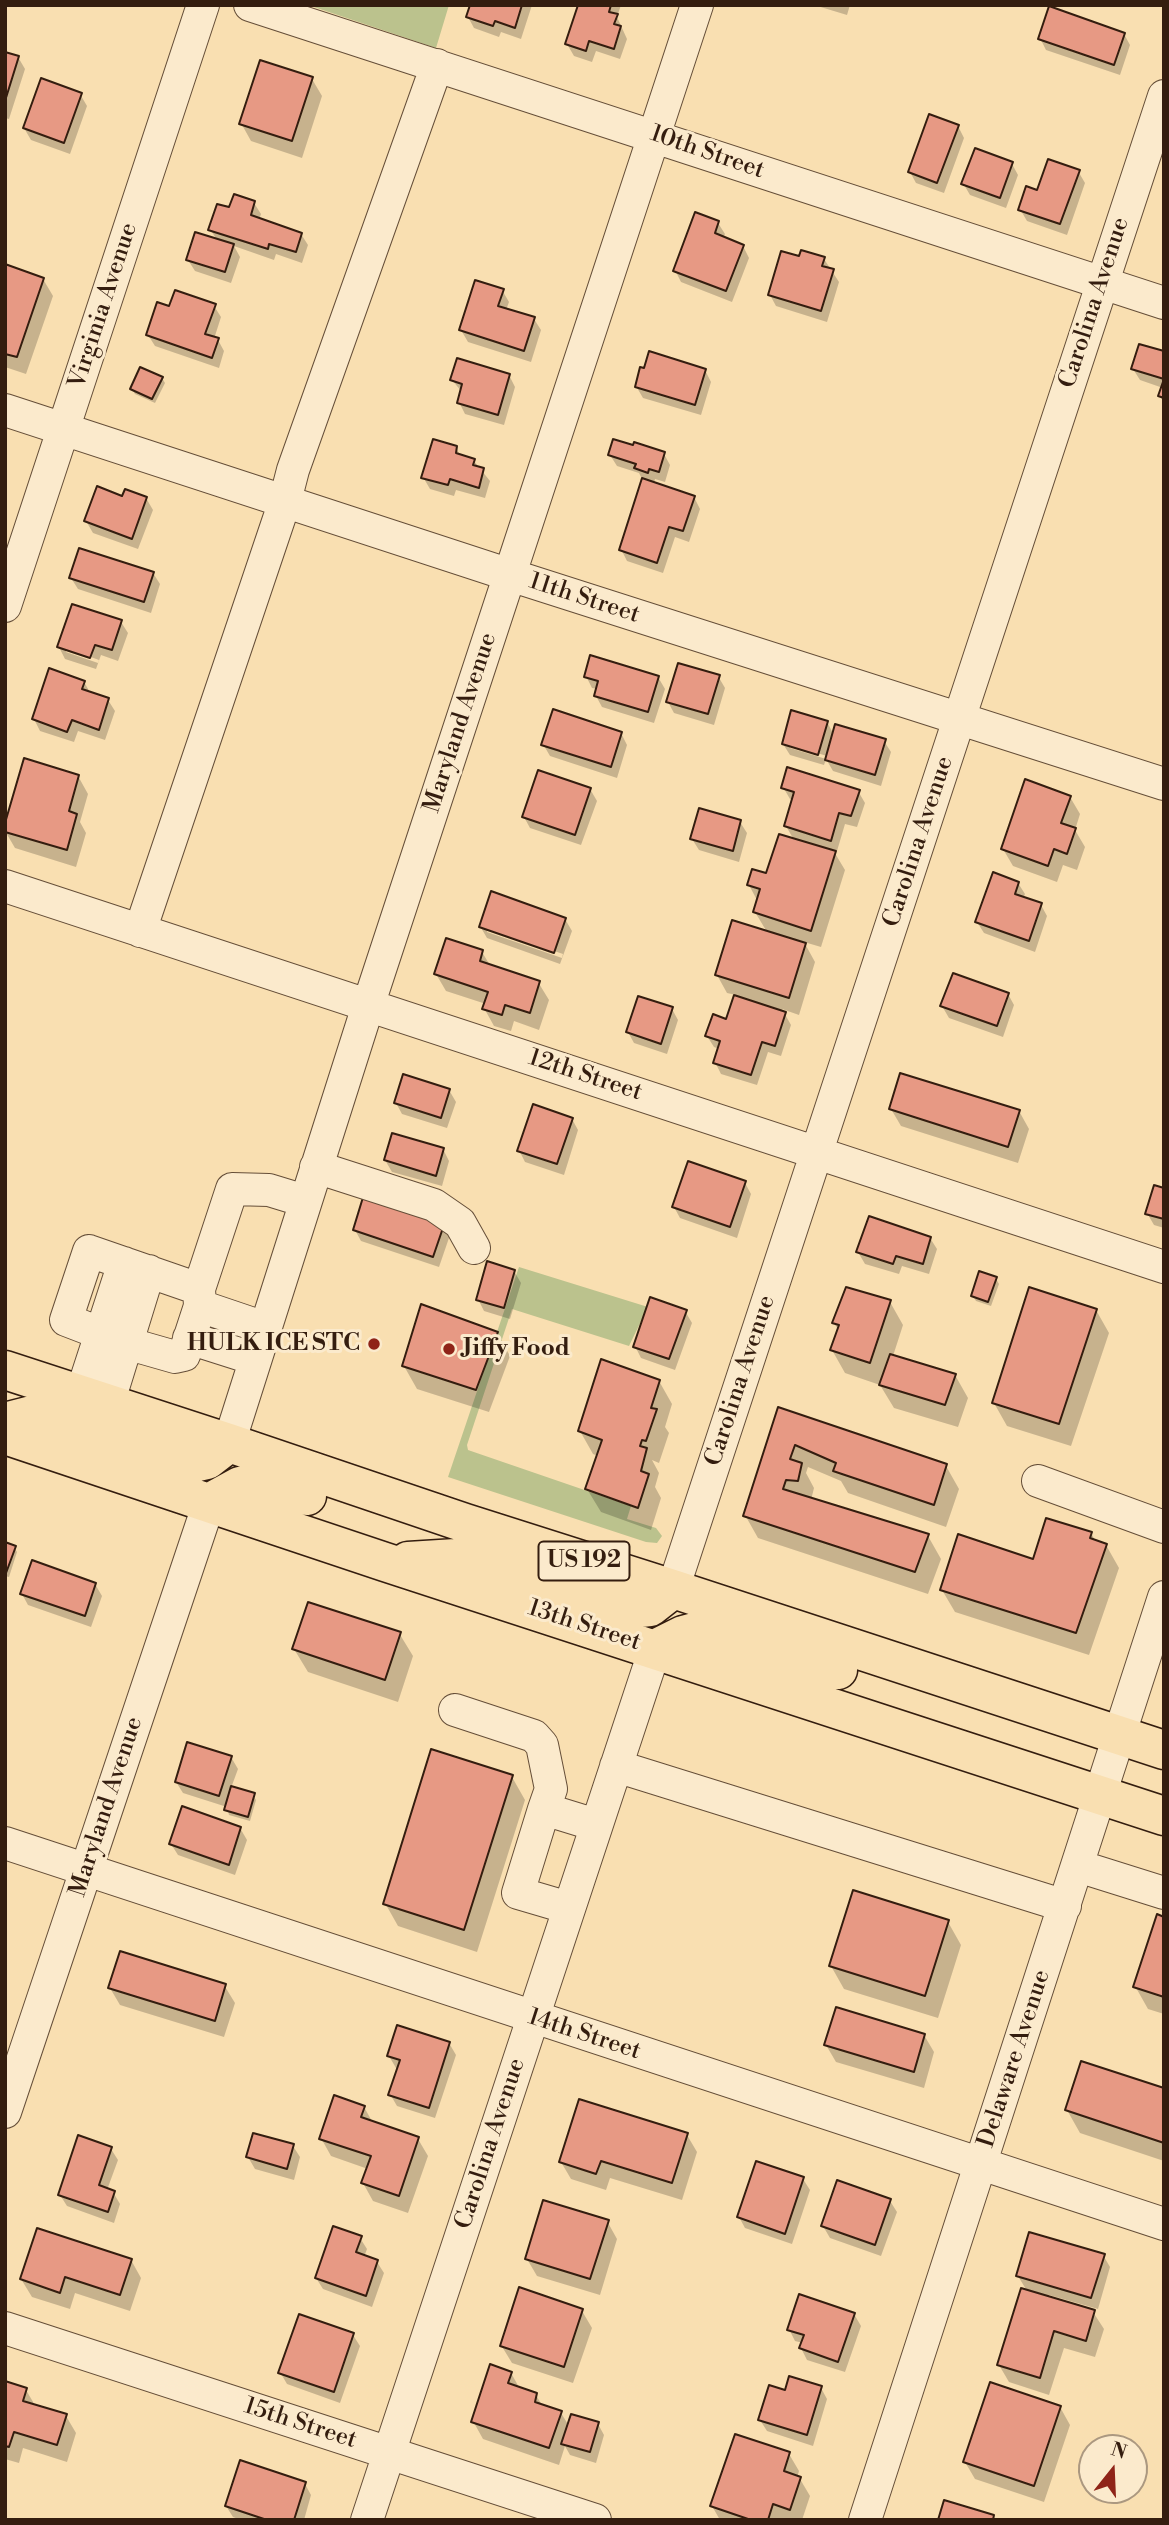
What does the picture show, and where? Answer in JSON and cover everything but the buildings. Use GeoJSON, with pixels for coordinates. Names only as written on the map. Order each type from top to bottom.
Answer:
{"type":"FeatureCollection","features":[{"type":"Feature","properties":{"kind":"highway","name":"US 192"},"geometry":{"type":"LineString","coordinates":[[14,1376],[229,1443],[465,1523],[1164,1750]]}},
{"type":"Feature","properties":{"kind":"highway"},"geometry":{"type":"LineString","coordinates":[[5,1422],[36,1414],[185,1465],[207,1460],[229,1443]]}},
{"type":"Feature","properties":{"kind":"highway","name":"13th Street"},"geometry":{"type":"LineString","coordinates":[[5,1435],[1164,1816]]}},
{"type":"Feature","properties":{"kind":"highway"},"geometry":{"type":"LineString","coordinates":[[209,1503],[240,1486],[261,1481],[403,1528],[465,1523]]}},
{"type":"Feature","properties":{"kind":"highway"},"geometry":{"type":"LineString","coordinates":[[385,1562],[472,1558],[631,1609],[650,1607],[673,1589]]}},
{"type":"Feature","properties":{"kind":"highway"},"geometry":{"type":"LineString","coordinates":[[654,1649],[683,1634],[705,1629],[839,1671],[883,1658]]}},
{"type":"Feature","properties":{"kind":"street","name":"Virginia Avenue"},"geometry":{"type":"LineString","coordinates":[[5,606],[203,5]]}},
{"type":"Feature","properties":{"kind":"street","name":"10th Street"},"geometry":{"type":"LineString","coordinates":[[250,5],[1164,303]]}},
{"type":"Feature","properties":{"kind":"street","name":"Maryland Avenue"},"geometry":{"type":"LineString","coordinates":[[229,1443],[368,1006],[697,5]]}},
{"type":"Feature","properties":{"kind":"street"},"geometry":{"type":"LineString","coordinates":[[140,931],[298,457],[437,65]]}},
{"type":"Feature","properties":{"kind":"street","name":"Carolina Avenue"},"geometry":{"type":"LineString","coordinates":[[673,1589],[1101,283],[1163,102]]}},
{"type":"Feature","properties":{"kind":"street","name":"11th Street"},"geometry":{"type":"LineString","coordinates":[[5,410],[1164,784]]}},
{"type":"Feature","properties":{"kind":"street","name":"12th Street"},"geometry":{"type":"LineString","coordinates":[[5,887],[1164,1266]]}},
{"type":"Feature","properties":{"kind":"street"},"geometry":{"type":"LineString","coordinates":[[316,1167],[434,1205],[460,1223],[474,1248]]}},
{"type":"Feature","properties":{"kind":"street"},"geometry":{"type":"LineString","coordinates":[[265,1328],[200,1297],[136,1267],[89,1251],[66,1320],[175,1357],[184,1355],[200,1297],[232,1189],[269,1190],[305,1201]]}},
{"type":"Feature","properties":{"kind":"street"},"geometry":{"type":"LineString","coordinates":[[95,1400],[136,1267]]}},
{"type":"Feature","properties":{"kind":"street"},"geometry":{"type":"LineString","coordinates":[[189,1338],[255,1359]]}},
{"type":"Feature","properties":{"kind":"street"},"geometry":{"type":"LineString","coordinates":[[1038,1481],[1164,1527]]}},
{"type":"Feature","properties":{"kind":"street","name":"Maryland Avenue"},"geometry":{"type":"LineString","coordinates":[[5,2112],[209,1503]]}},
{"type":"Feature","properties":{"kind":"street","name":"Delaware Avenue"},"geometry":{"type":"LineString","coordinates":[[865,2520],[1164,1597]]}},
{"type":"Feature","properties":{"kind":"street","name":"Carolina Avenue"},"geometry":{"type":"LineString","coordinates":[[367,2520],[654,1649]]}},
{"type":"Feature","properties":{"kind":"street"},"geometry":{"type":"LineString","coordinates":[[455,1710],[534,1737],[542,1745],[551,1789],[518,1893],[569,1908]]}},
{"type":"Feature","properties":{"kind":"street"},"geometry":{"type":"LineString","coordinates":[[616,1766],[1065,1906]]}},
{"type":"Feature","properties":{"kind":"street"},"geometry":{"type":"LineString","coordinates":[[544,1809],[596,1825]]}},
{"type":"Feature","properties":{"kind":"street","name":"14th Street"},"geometry":{"type":"LineString","coordinates":[[5,1843],[1164,2224]]}},
{"type":"Feature","properties":{"kind":"street"},"geometry":{"type":"LineString","coordinates":[[1078,1866],[1164,1893]]}},
{"type":"Feature","properties":{"kind":"street","name":"15th Street"},"geometry":{"type":"LineString","coordinates":[[5,2328],[596,2520]]}},
{"type":"Feature","properties":{"kind":"green space"},"geometry":{"type":"Polygon","coordinates":[[[308,5],[449,5],[436,48],[308,5]]]}},
{"type":"Feature","properties":{"kind":"green space"},"geometry":{"type":"Polygon","coordinates":[[[519,1267],[648,1307],[629,1346],[512,1309],[467,1445],[468,1450],[631,1506],[627,1519],[656,1528],[662,1536],[657,1543],[646,1542],[448,1477],[519,1267]]]}},
{"type":"Feature","properties":{"kind":"place","name":"HULK ICE STC"},"geometry":{"type":"Point","coordinates":[374,1344]}},
{"type":"Feature","properties":{"kind":"place","name":"Jiffy Food"},"geometry":{"type":"Point","coordinates":[449,1349]}}]}
